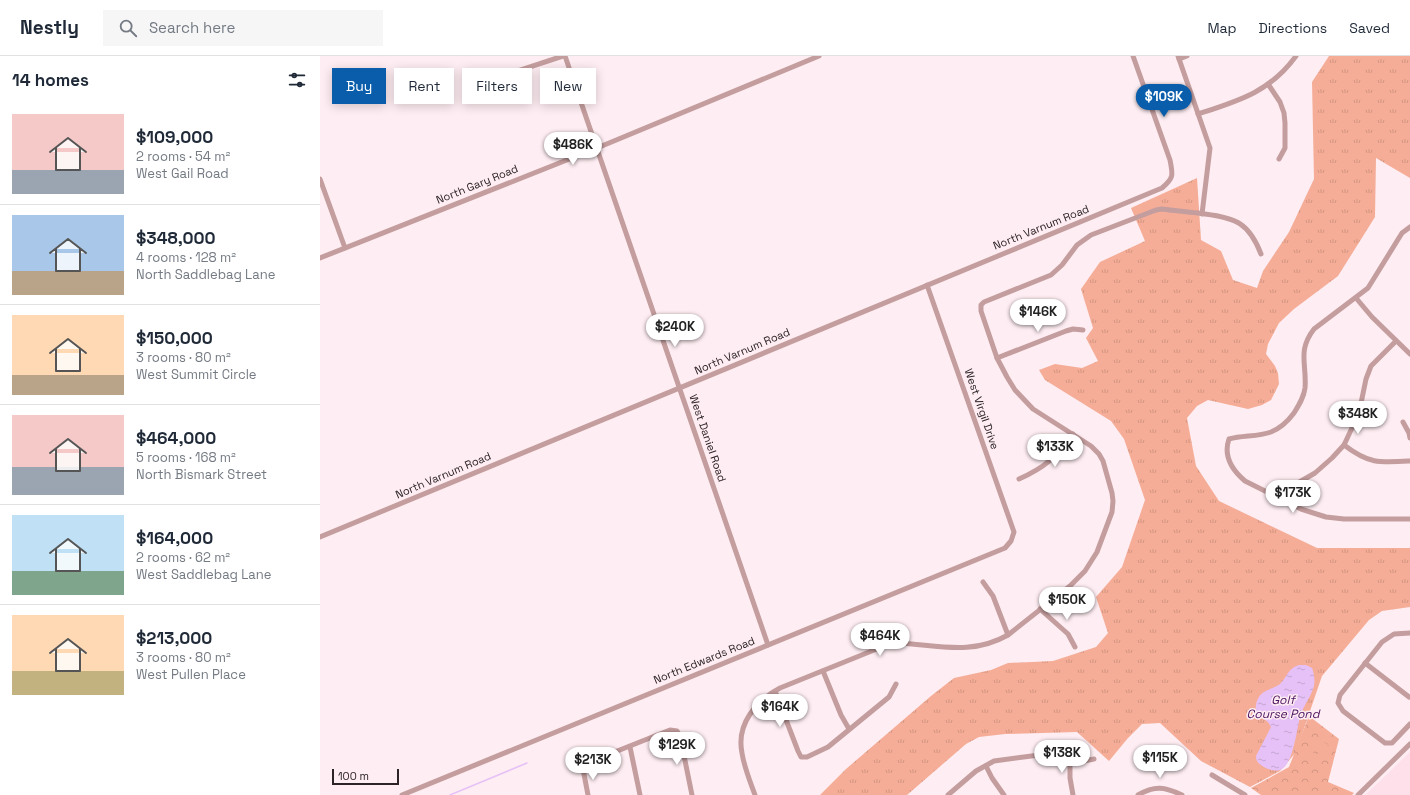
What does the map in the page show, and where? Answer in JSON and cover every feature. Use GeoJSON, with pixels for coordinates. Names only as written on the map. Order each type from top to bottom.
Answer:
{"type":"FeatureCollection","features":[{"type":"Feature","properties":{"kind":"street"},"geometry":{"type":"LineString","coordinates":[[527,68],[564,56]]}},
{"type":"Feature","properties":{"kind":"street","name":"West Daniel Road"},"geometry":{"type":"LineString","coordinates":[[564,56],[768,645]]}},
{"type":"Feature","properties":{"kind":"street","name":"North Gary Road"},"geometry":{"type":"LineString","coordinates":[[320,258],[597,148],[819,56]]}},
{"type":"Feature","properties":{"kind":"street","name":"North Varnum Road"},"geometry":{"type":"LineString","coordinates":[[320,537],[1162,188],[1170,181],[1172,172],[1170,160],[1133,56]]}},
{"type":"Feature","properties":{"kind":"street"},"geometry":{"type":"LineString","coordinates":[[1187,56],[1178,58],[1210,148],[1202,214]]}},
{"type":"Feature","properties":{"kind":"street"},"geometry":{"type":"LineString","coordinates":[[1198,114],[1243,99],[1268,84],[1282,73],[1296,56]]}},
{"type":"Feature","properties":{"kind":"street"},"geometry":{"type":"LineString","coordinates":[[1268,84],[1280,102],[1285,118],[1285,148],[1279,159]]}},
{"type":"Feature","properties":{"kind":"street"},"geometry":{"type":"LineString","coordinates":[[320,179],[345,248]]}},
{"type":"Feature","properties":{"kind":"street"},"geometry":{"type":"LineString","coordinates":[[755,795],[741,752],[741,740],[747,718],[755,706],[768,695],[889,644],[898,643],[969,648],[991,643],[1008,635],[1070,586],[1085,571],[1097,552],[1112,512],[1113,501],[1107,474],[1099,454],[1091,446],[1034,409],[1023,399],[1007,377],[997,358],[981,311],[981,305],[984,302],[1051,275],[1057,271],[1077,245],[1091,235],[1156,210],[1162,209],[1225,216],[1239,222],[1252,235],[1261,254]]}},
{"type":"Feature","properties":{"kind":"street"},"geometry":{"type":"LineString","coordinates":[[1410,227],[1402,233],[1368,288],[1314,329],[1309,336],[1305,347],[1303,361],[1305,388],[1302,398],[1288,421],[1281,427],[1271,432],[1261,435],[1229,439],[1226,447],[1230,465],[1245,481],[1301,509],[1326,517],[1344,519],[1410,519]]}},
{"type":"Feature","properties":{"kind":"street","name":"West Virgil Drive"},"geometry":{"type":"LineString","coordinates":[[927,285],[1014,532],[1011,541]]}},
{"type":"Feature","properties":{"kind":"street"},"geometry":{"type":"LineString","coordinates":[[1356,298],[1372,317],[1410,354]]}},
{"type":"Feature","properties":{"kind":"street"},"geometry":{"type":"LineString","coordinates":[[997,358],[1066,331],[1073,329],[1083,330]]}},
{"type":"Feature","properties":{"kind":"street"},"geometry":{"type":"LineString","coordinates":[[1281,499],[1289,488],[1315,473],[1344,445],[1359,413],[1366,379],[1371,366],[1396,341]]}},
{"type":"Feature","properties":{"kind":"street"},"geometry":{"type":"LineString","coordinates":[[1402,422],[1409,433],[1410,438]]}},
{"type":"Feature","properties":{"kind":"street"},"geometry":{"type":"LineString","coordinates":[[1019,479],[1034,472],[1055,457],[1073,434]]}},
{"type":"Feature","properties":{"kind":"street"},"geometry":{"type":"LineString","coordinates":[[1344,445],[1365,459],[1373,461],[1410,461]]}},
{"type":"Feature","properties":{"kind":"street","name":"North Edwards Road"},"geometry":{"type":"LineString","coordinates":[[402,795],[1005,548],[1011,541]]}},
{"type":"Feature","properties":{"kind":"street"},"geometry":{"type":"LineString","coordinates":[[983,582],[993,596],[1008,635]]}},
{"type":"Feature","properties":{"kind":"street"},"geometry":{"type":"LineString","coordinates":[[1040,609],[1068,634],[1075,647]]}},
{"type":"Feature","properties":{"kind":"street"},"geometry":{"type":"LineString","coordinates":[[1410,633],[1399,633],[1382,642],[1340,695],[1338,703],[1340,708],[1385,743],[1392,742],[1410,724]]}},
{"type":"Feature","properties":{"kind":"street"},"geometry":{"type":"LineString","coordinates":[[1365,663],[1410,697]]}},
{"type":"Feature","properties":{"kind":"street"},"geometry":{"type":"LineString","coordinates":[[823,671],[841,715],[849,729]]}},
{"type":"Feature","properties":{"kind":"street"},"geometry":{"type":"LineString","coordinates":[[775,691],[801,757],[807,757],[828,747],[889,697],[896,684]]}},
{"type":"Feature","properties":{"kind":"street"},"geometry":{"type":"LineString","coordinates":[[588,795],[583,769],[587,763],[670,730],[677,731],[680,736],[692,795]]}},
{"type":"Feature","properties":{"kind":"street"},"geometry":{"type":"LineString","coordinates":[[1358,795],[1410,744]]}},
{"type":"Feature","properties":{"kind":"street"},"geometry":{"type":"LineString","coordinates":[[630,747],[640,795]]}},
{"type":"Feature","properties":{"kind":"street"},"geometry":{"type":"LineString","coordinates":[[948,795],[976,771],[994,761],[1047,754],[1062,754],[1084,761],[1094,759]]}},
{"type":"Feature","properties":{"kind":"street"},"geometry":{"type":"LineString","coordinates":[[1070,756],[1072,793]]}},
{"type":"Feature","properties":{"kind":"street"},"geometry":{"type":"LineString","coordinates":[[986,766],[992,778],[1004,795]]}},
{"type":"Feature","properties":{"kind":"street"},"geometry":{"type":"LineString","coordinates":[[1212,775],[1245,795]]}},
{"type":"Feature","properties":{"kind":"street"},"geometry":{"type":"LineString","coordinates":[[1138,795],[1151,788],[1160,788],[1182,795]]}},
{"type":"Feature","properties":{"kind":"shaded area"},"geometry":{"type":"Polygon","coordinates":[[[1410,752],[1410,795],[1365,795],[1378,783],[1410,752]]]}},
{"type":"Feature","properties":{"kind":"green space"},"geometry":{"type":"Polygon","coordinates":[[[1329,56],[1410,56],[1410,178],[1376,158],[1375,217],[1338,276],[1294,309],[1279,323],[1268,344],[1266,354],[1275,366],[1278,373],[1279,384],[1271,400],[1262,405],[1248,409],[1208,400],[1197,406],[1187,418],[1196,466],[1219,501],[1317,548],[1410,548],[1410,607],[1382,611],[1369,620],[1322,676],[1296,752],[1280,771],[1250,787],[1201,761],[1160,723],[1142,724],[1109,761],[1077,732],[1005,734],[979,737],[966,744],[907,795],[820,795],[846,769],[954,678],[991,670],[1008,663],[1053,661],[1096,647],[1108,633],[1096,597],[1122,567],[1145,500],[1124,439],[1111,421],[1045,380],[1039,370],[1055,364],[1082,368],[1098,361],[1086,338],[1093,328],[1081,289],[1100,262],[1145,241],[1131,208],[1197,178],[1201,240],[1221,251],[1233,280],[1257,288],[1263,271],[1289,232],[1314,179],[1312,82],[1329,56]]]}},
{"type":"Feature","properties":{"kind":"green space"},"geometry":{"type":"Polygon","coordinates":[[[1309,716],[1339,739],[1328,782],[1354,793],[1352,795],[1261,795],[1251,788],[1289,767],[1309,716]]]}},
{"type":"Feature","properties":{"kind":"green space"},"geometry":{"type":"Polygon","coordinates":[[[1313,739],[1328,744],[1326,751],[1310,746],[1313,739]]]}},
{"type":"Feature","properties":{"kind":"green space"},"geometry":{"type":"Polygon","coordinates":[[[1309,751],[1324,756],[1322,763],[1307,758],[1309,751]]]}},
{"type":"Feature","properties":{"kind":"water","name":"Golf Course Pond"},"geometry":{"type":"Polygon","coordinates":[[[1299,665],[1306,665],[1312,668],[1314,686],[1301,713],[1292,753],[1286,766],[1282,769],[1271,770],[1259,764],[1256,758],[1271,727],[1267,721],[1257,714],[1256,702],[1266,691],[1280,684],[1292,668],[1299,665]]]}},
{"type":"Feature","properties":{"kind":"waterway"},"geometry":{"type":"LineString","coordinates":[[450,795],[527,763]]}}]}
